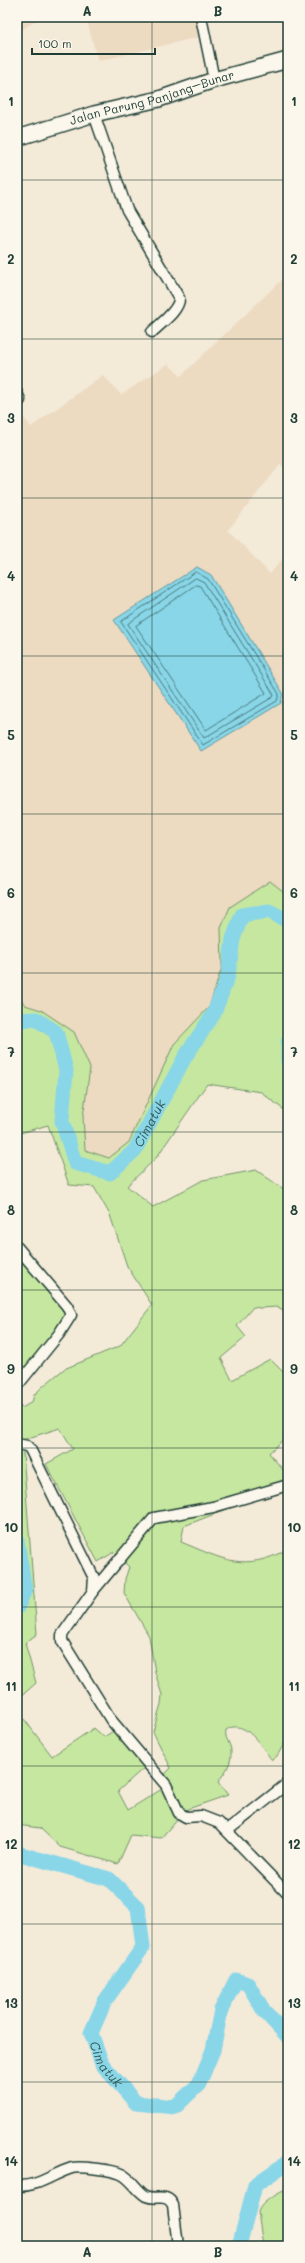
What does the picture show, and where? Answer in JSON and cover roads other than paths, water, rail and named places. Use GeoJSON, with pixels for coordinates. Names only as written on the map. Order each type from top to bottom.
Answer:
{"type":"FeatureCollection","features":[{"type":"Feature","properties":{"kind":"main road","name":"Jalan Parung Panjang–Bunar"},"geometry":{"type":"LineString","coordinates":[[17,138],[94,114],[159,99],[214,80],[288,60]]}},
{"type":"Feature","properties":{"kind":"street"},"geometry":{"type":"LineString","coordinates":[[201,17],[214,80]]}},
{"type":"Feature","properties":{"kind":"street"},"geometry":{"type":"LineString","coordinates":[[94,114],[127,210],[179,298],[179,303],[176,308],[152,332]]}},
{"type":"Feature","properties":{"kind":"street"},"geometry":{"type":"LineString","coordinates":[[17,1247],[68,1306],[71,1315],[59,1334],[17,1386]]}},
{"type":"Feature","properties":{"kind":"street"},"geometry":{"type":"LineString","coordinates":[[17,1444],[27,1446],[30,1449],[94,1578],[93,1591]]}},
{"type":"Feature","properties":{"kind":"street"},"geometry":{"type":"LineString","coordinates":[[288,1484],[213,1507],[154,1518],[93,1591],[62,1635],[64,1646],[111,1720],[166,1785],[179,1813],[186,1817],[202,1816],[228,1830],[288,1894]]}},
{"type":"Feature","properties":{"kind":"street"},"geometry":{"type":"LineString","coordinates":[[228,1830],[288,1783]]}},
{"type":"Feature","properties":{"kind":"street"},"geometry":{"type":"LineString","coordinates":[[17,2186],[28,2187],[38,2184],[73,2168],[121,2174],[147,2196],[165,2197],[170,2199],[173,2205],[178,2246]]}},
{"type":"Feature","properties":{"kind":"water"},"geometry":{"type":"Polygon","coordinates":[[[197,567],[211,575],[283,693],[281,703],[201,751],[114,620],[197,567]]]}},
{"type":"Feature","properties":{"kind":"waterway","name":"Cimatuk"},"geometry":{"type":"LineString","coordinates":[[17,1020],[36,1019],[56,1032],[66,1070],[62,1121],[75,1163],[110,1173],[135,1150],[185,1057],[214,1013],[228,976],[233,939],[242,915],[269,911],[288,921]]}},
{"type":"Feature","properties":{"kind":"waterway","name":"Cimatuk"},"geometry":{"type":"LineString","coordinates":[[288,1042],[288,1061]]}},
{"type":"Feature","properties":{"kind":"waterway","name":"Cimatuk"},"geometry":{"type":"LineString","coordinates":[[17,1541],[25,1590],[17,1608]]}},
{"type":"Feature","properties":{"kind":"waterway","name":"Cimatuk"},"geometry":{"type":"LineString","coordinates":[[17,1853],[109,1879],[138,1907],[143,1947],[105,2001],[91,2033],[102,2064],[136,2103],[175,2107],[199,2084],[213,2050],[221,2010],[236,1980],[248,1984],[264,2011],[288,2037]]}},
{"type":"Feature","properties":{"kind":"waterway","name":"Cimatuk"},"geometry":{"type":"LineString","coordinates":[[239,2246],[255,2185],[288,2162]]}}]}
